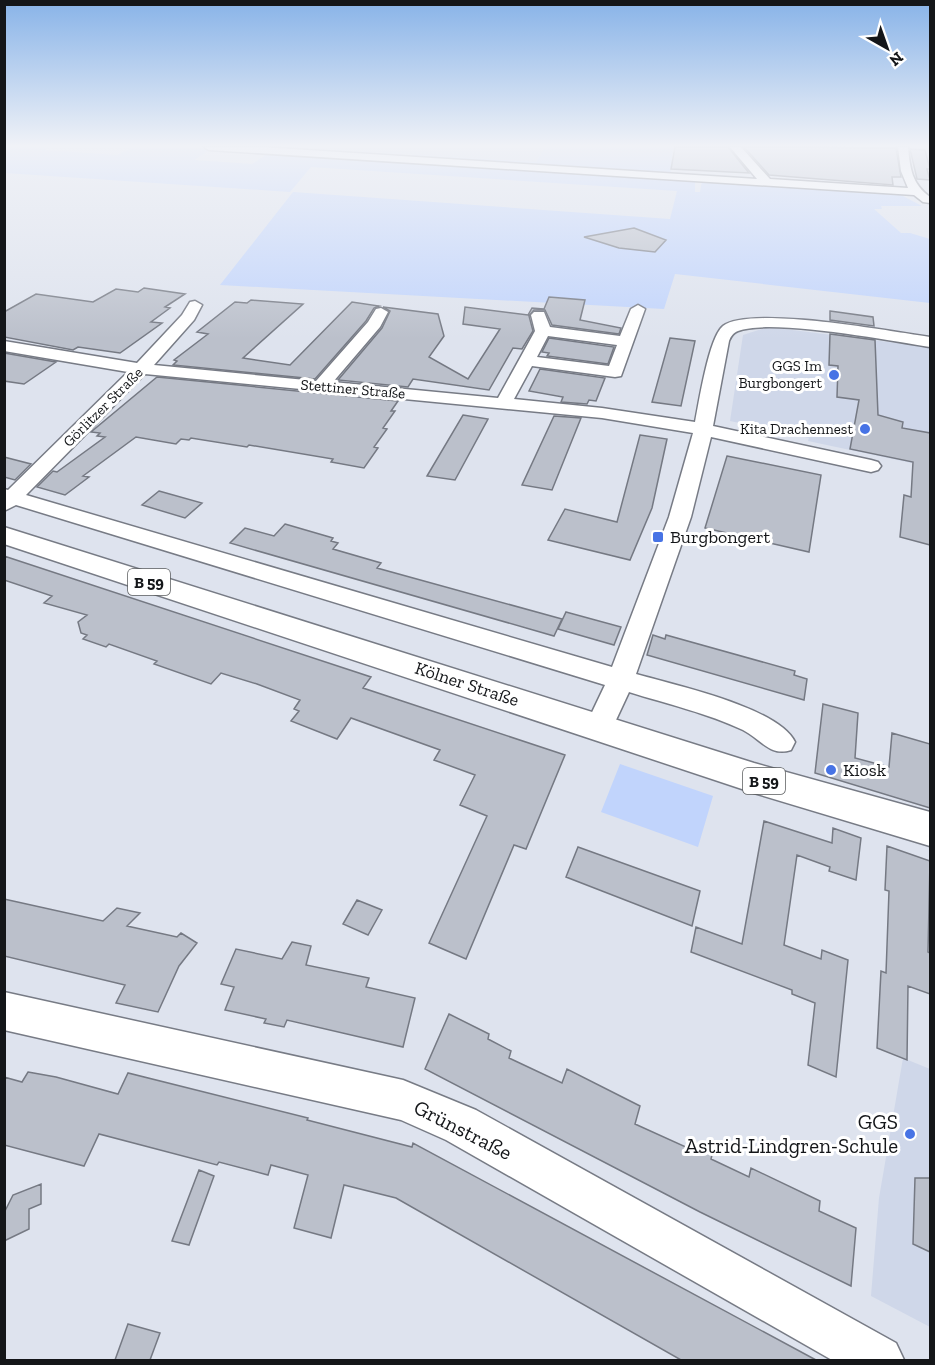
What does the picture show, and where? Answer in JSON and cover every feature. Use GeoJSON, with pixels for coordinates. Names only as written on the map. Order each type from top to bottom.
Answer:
{"type":"FeatureCollection","features":[{"type":"Feature","properties":{"kind":"main road","name":"Kölner Straße"},"geometry":{"type":"LineString","coordinates":[[4,535],[754,778],[930,828]]}},
{"type":"Feature","properties":{"kind":"street","name":"Görlitzer Straße"},"geometry":{"type":"LineString","coordinates":[[7,499],[141,369],[189,317],[195,305]]}},
{"type":"Feature","properties":{"kind":"street"},"geometry":{"type":"LineString","coordinates":[[526,360],[615,372],[638,309]]}},
{"type":"Feature","properties":{"kind":"street"},"geometry":{"type":"LineString","coordinates":[[320,387],[375,324],[381,312]]}},
{"type":"Feature","properties":{"kind":"street"},"geometry":{"type":"LineString","coordinates":[[503,404],[526,360],[541,323],[627,342]]}},
{"type":"Feature","properties":{"kind":"street"},"geometry":{"type":"LineString","coordinates":[[599,727],[621,679],[680,517],[703,429],[721,341],[730,329],[749,323],[776,323],[930,342]]}},
{"type":"Feature","properties":{"kind":"street","name":"Stettiner Straße"},"geometry":{"type":"LineString","coordinates":[[4,346],[141,369],[602,413],[703,429]]}},
{"type":"Feature","properties":{"kind":"street"},"geometry":{"type":"LineString","coordinates":[[703,429],[871,466]]}},
{"type":"Feature","properties":{"kind":"street"},"geometry":{"type":"LineString","coordinates":[[7,499],[621,679],[755,723],[781,742]]}},
{"type":"Feature","properties":{"kind":"street","name":"Grünstraße"},"geometry":{"type":"LineString","coordinates":[[4,1011],[403,1100],[461,1125],[879,1360]]}},
{"type":"Feature","properties":{"kind":"shaded area"},"geometry":{"type":"Polygon","coordinates":[[[278,211],[554,211],[670,219],[672,211],[876,211],[901,233],[910,233],[930,239],[930,303],[675,274],[664,309],[220,285],[278,211]]]}},
{"type":"Feature","properties":{"kind":"shaded area","name":"GGS Im Burgbongert"},"geometry":{"type":"Polygon","coordinates":[[[768,327],[929,347],[930,467],[808,441],[809,438],[730,421],[743,335],[768,327]]]}},
{"type":"Feature","properties":{"kind":"shaded area"},"geometry":{"type":"Polygon","coordinates":[[[620,764],[713,796],[698,847],[601,812],[620,764]]]}},
{"type":"Feature","properties":{"kind":"shaded area","name":"GGS Astrid-Lindgren-Schule"},"geometry":{"type":"Polygon","coordinates":[[[903,1058],[930,1069],[930,1327],[871,1296],[879,1198],[903,1058]]]}},
{"type":"Feature","properties":{"kind":"building"},"geometry":{"type":"Polygon","coordinates":[[[634,228],[666,240],[655,252],[619,248],[584,237],[634,228]]]}},
{"type":"Feature","properties":{"kind":"building"},"geometry":{"type":"Polygon","coordinates":[[[144,288],[185,294],[165,307],[170,308],[151,322],[162,323],[120,353],[78,347],[73,350],[4,337],[4,312],[36,294],[93,302],[116,289],[138,292],[144,288]]]}},
{"type":"Feature","properties":{"kind":"building"},"geometry":{"type":"Polygon","coordinates":[[[549,297],[585,300],[580,320],[621,328],[619,334],[552,325],[545,310],[534,310],[529,316],[533,331],[522,349],[513,348],[489,390],[413,379],[408,387],[338,380],[382,328],[390,311],[383,307],[438,314],[444,336],[429,357],[468,379],[500,329],[463,324],[465,307],[528,315],[532,308],[544,309],[549,297]]]}},
{"type":"Feature","properties":{"kind":"building"},"geometry":{"type":"Polygon","coordinates":[[[251,300],[303,304],[243,358],[290,365],[352,302],[379,306],[374,308],[366,321],[315,379],[173,365],[177,361],[174,360],[208,334],[197,332],[235,302],[247,303],[251,300]]]}},
{"type":"Feature","properties":{"kind":"building"},"geometry":{"type":"Polygon","coordinates":[[[830,311],[873,317],[874,326],[830,320],[830,311]]]}},
{"type":"Feature","properties":{"kind":"building"},"geometry":{"type":"Polygon","coordinates":[[[830,334],[875,340],[878,415],[903,422],[902,428],[930,433],[930,545],[900,537],[904,495],[911,497],[913,462],[850,449],[859,400],[837,397],[838,366],[829,365],[830,334]]]}},
{"type":"Feature","properties":{"kind":"building"},"geometry":{"type":"Polygon","coordinates":[[[549,338],[614,347],[608,364],[547,356],[549,353],[542,352],[549,338]]]}},
{"type":"Feature","properties":{"kind":"building"},"geometry":{"type":"Polygon","coordinates":[[[670,338],[695,341],[681,406],[652,402],[670,338]]]}},
{"type":"Feature","properties":{"kind":"building"},"geometry":{"type":"Polygon","coordinates":[[[4,353],[56,362],[24,384],[4,381],[4,353]]]}},
{"type":"Feature","properties":{"kind":"building"},"geometry":{"type":"Polygon","coordinates":[[[540,369],[605,378],[596,401],[589,400],[587,404],[561,402],[563,397],[529,391],[540,369]]]}},
{"type":"Feature","properties":{"kind":"building"},"geometry":{"type":"Polygon","coordinates":[[[157,377],[398,401],[391,411],[395,411],[383,428],[387,429],[374,447],[378,448],[364,468],[331,462],[333,459],[249,445],[247,447],[191,438],[181,439],[176,444],[136,437],[83,476],[89,477],[65,495],[37,487],[53,471],[57,472],[105,437],[97,436],[100,433],[91,432],[157,377]]]}},
{"type":"Feature","properties":{"kind":"building"},"geometry":{"type":"Polygon","coordinates":[[[463,415],[488,419],[455,480],[427,476],[463,415]]]}},
{"type":"Feature","properties":{"kind":"building"},"geometry":{"type":"Polygon","coordinates":[[[554,416],[581,418],[552,490],[522,485],[554,416]]]}},
{"type":"Feature","properties":{"kind":"building"},"geometry":{"type":"Polygon","coordinates":[[[640,435],[667,439],[652,508],[630,560],[548,540],[565,509],[617,522],[640,435]]]}},
{"type":"Feature","properties":{"kind":"building"},"geometry":{"type":"Polygon","coordinates":[[[727,456],[821,475],[809,552],[705,528],[727,456]]]}},
{"type":"Feature","properties":{"kind":"building"},"geometry":{"type":"Polygon","coordinates":[[[4,457],[31,464],[15,480],[4,477],[4,457]]]}},
{"type":"Feature","properties":{"kind":"building"},"geometry":{"type":"Polygon","coordinates":[[[159,491],[202,503],[185,518],[142,505],[159,491]]]}},
{"type":"Feature","properties":{"kind":"building"},"geometry":{"type":"Polygon","coordinates":[[[285,524],[333,538],[331,541],[338,543],[333,549],[381,563],[377,568],[562,619],[554,636],[230,543],[245,528],[274,536],[285,524]]]}},
{"type":"Feature","properties":{"kind":"building"},"geometry":{"type":"Polygon","coordinates":[[[4,556],[371,677],[363,688],[565,755],[526,849],[514,845],[466,959],[429,943],[487,816],[460,805],[475,775],[434,760],[440,750],[351,718],[337,739],[291,721],[299,711],[294,709],[300,700],[257,684],[221,673],[211,684],[154,664],[157,661],[109,644],[106,647],[83,639],[87,635],[81,633],[78,622],[87,615],[44,603],[52,596],[4,580],[4,556]]]}},
{"type":"Feature","properties":{"kind":"building"},"geometry":{"type":"Polygon","coordinates":[[[566,612],[621,627],[614,645],[558,629],[566,612]]]}},
{"type":"Feature","properties":{"kind":"building"},"geometry":{"type":"Polygon","coordinates":[[[653,635],[665,639],[666,635],[795,671],[794,675],[807,679],[804,700],[647,655],[653,635]]]}},
{"type":"Feature","properties":{"kind":"building"},"geometry":{"type":"Polygon","coordinates":[[[823,704],[858,713],[855,758],[889,767],[892,733],[930,744],[930,808],[815,773],[823,704]]]}},
{"type":"Feature","properties":{"kind":"building"},"geometry":{"type":"Polygon","coordinates":[[[764,821],[832,843],[833,828],[861,838],[856,880],[829,871],[830,867],[797,855],[784,945],[821,959],[822,950],[848,960],[836,1077],[808,1065],[815,1003],[792,994],[792,990],[691,952],[696,927],[742,944],[764,821]]]}},
{"type":"Feature","properties":{"kind":"building"},"geometry":{"type":"Polygon","coordinates":[[[887,846],[930,861],[928,952],[930,953],[930,994],[908,986],[907,1060],[877,1048],[881,971],[886,973],[889,891],[885,890],[887,846]]]}},
{"type":"Feature","properties":{"kind":"building"},"geometry":{"type":"Polygon","coordinates":[[[578,847],[700,891],[692,926],[566,877],[578,847]]]}},
{"type":"Feature","properties":{"kind":"building"},"geometry":{"type":"Polygon","coordinates":[[[4,899],[103,921],[117,908],[140,913],[127,926],[177,937],[181,933],[197,943],[179,966],[158,1012],[116,1003],[125,985],[4,956],[4,899]]]}},
{"type":"Feature","properties":{"kind":"building"},"geometry":{"type":"Polygon","coordinates":[[[357,900],[382,910],[368,935],[343,924],[357,900]]]}},
{"type":"Feature","properties":{"kind":"building"},"geometry":{"type":"Polygon","coordinates":[[[292,942],[311,946],[306,965],[369,978],[366,987],[415,998],[403,1047],[287,1020],[284,1027],[264,1023],[266,1019],[225,1010],[234,987],[221,984],[236,949],[282,959],[292,942]]]}},
{"type":"Feature","properties":{"kind":"building"},"geometry":{"type":"Polygon","coordinates":[[[449,1014],[489,1034],[488,1039],[511,1051],[509,1058],[562,1083],[567,1069],[640,1106],[635,1124],[690,1149],[691,1141],[713,1151],[711,1159],[749,1177],[751,1168],[820,1201],[819,1211],[856,1228],[851,1286],[700,1212],[425,1069],[449,1014]]]}},
{"type":"Feature","properties":{"kind":"building"},"geometry":{"type":"Polygon","coordinates":[[[28,1072],[118,1094],[128,1073],[308,1118],[307,1120],[412,1147],[413,1143],[816,1360],[681,1360],[396,1198],[344,1185],[331,1238],[294,1228],[308,1175],[271,1165],[268,1175],[219,1162],[217,1165],[99,1134],[84,1166],[4,1145],[4,1077],[22,1082],[28,1072]]]}},
{"type":"Feature","properties":{"kind":"building"},"geometry":{"type":"Polygon","coordinates":[[[199,1170],[214,1176],[189,1245],[172,1241],[199,1170]]]}},
{"type":"Feature","properties":{"kind":"building"},"geometry":{"type":"Polygon","coordinates":[[[915,1178],[930,1178],[930,1252],[913,1244],[915,1178]]]}},
{"type":"Feature","properties":{"kind":"building"},"geometry":{"type":"Polygon","coordinates":[[[41,1184],[41,1204],[29,1209],[29,1229],[4,1241],[4,1213],[13,1195],[41,1184]]]}},
{"type":"Feature","properties":{"kind":"building"},"geometry":{"type":"Polygon","coordinates":[[[128,1324],[160,1333],[150,1360],[115,1360],[128,1324]]]}},
{"type":"Feature","properties":{"kind":"place","name":"GGS Im Burgbongert"},"geometry":{"type":"Point","coordinates":[834,375]}},
{"type":"Feature","properties":{"kind":"place","name":"Kita Drachennest"},"geometry":{"type":"Point","coordinates":[865,429]}},
{"type":"Feature","properties":{"kind":"place","name":"Burgbongert"},"geometry":{"type":"Point","coordinates":[658,537]}},
{"type":"Feature","properties":{"kind":"place","name":"Kiosk"},"geometry":{"type":"Point","coordinates":[831,770]}},
{"type":"Feature","properties":{"kind":"place","name":"GGS Astrid-Lindgren-Schule"},"geometry":{"type":"Point","coordinates":[910,1134]}}]}
